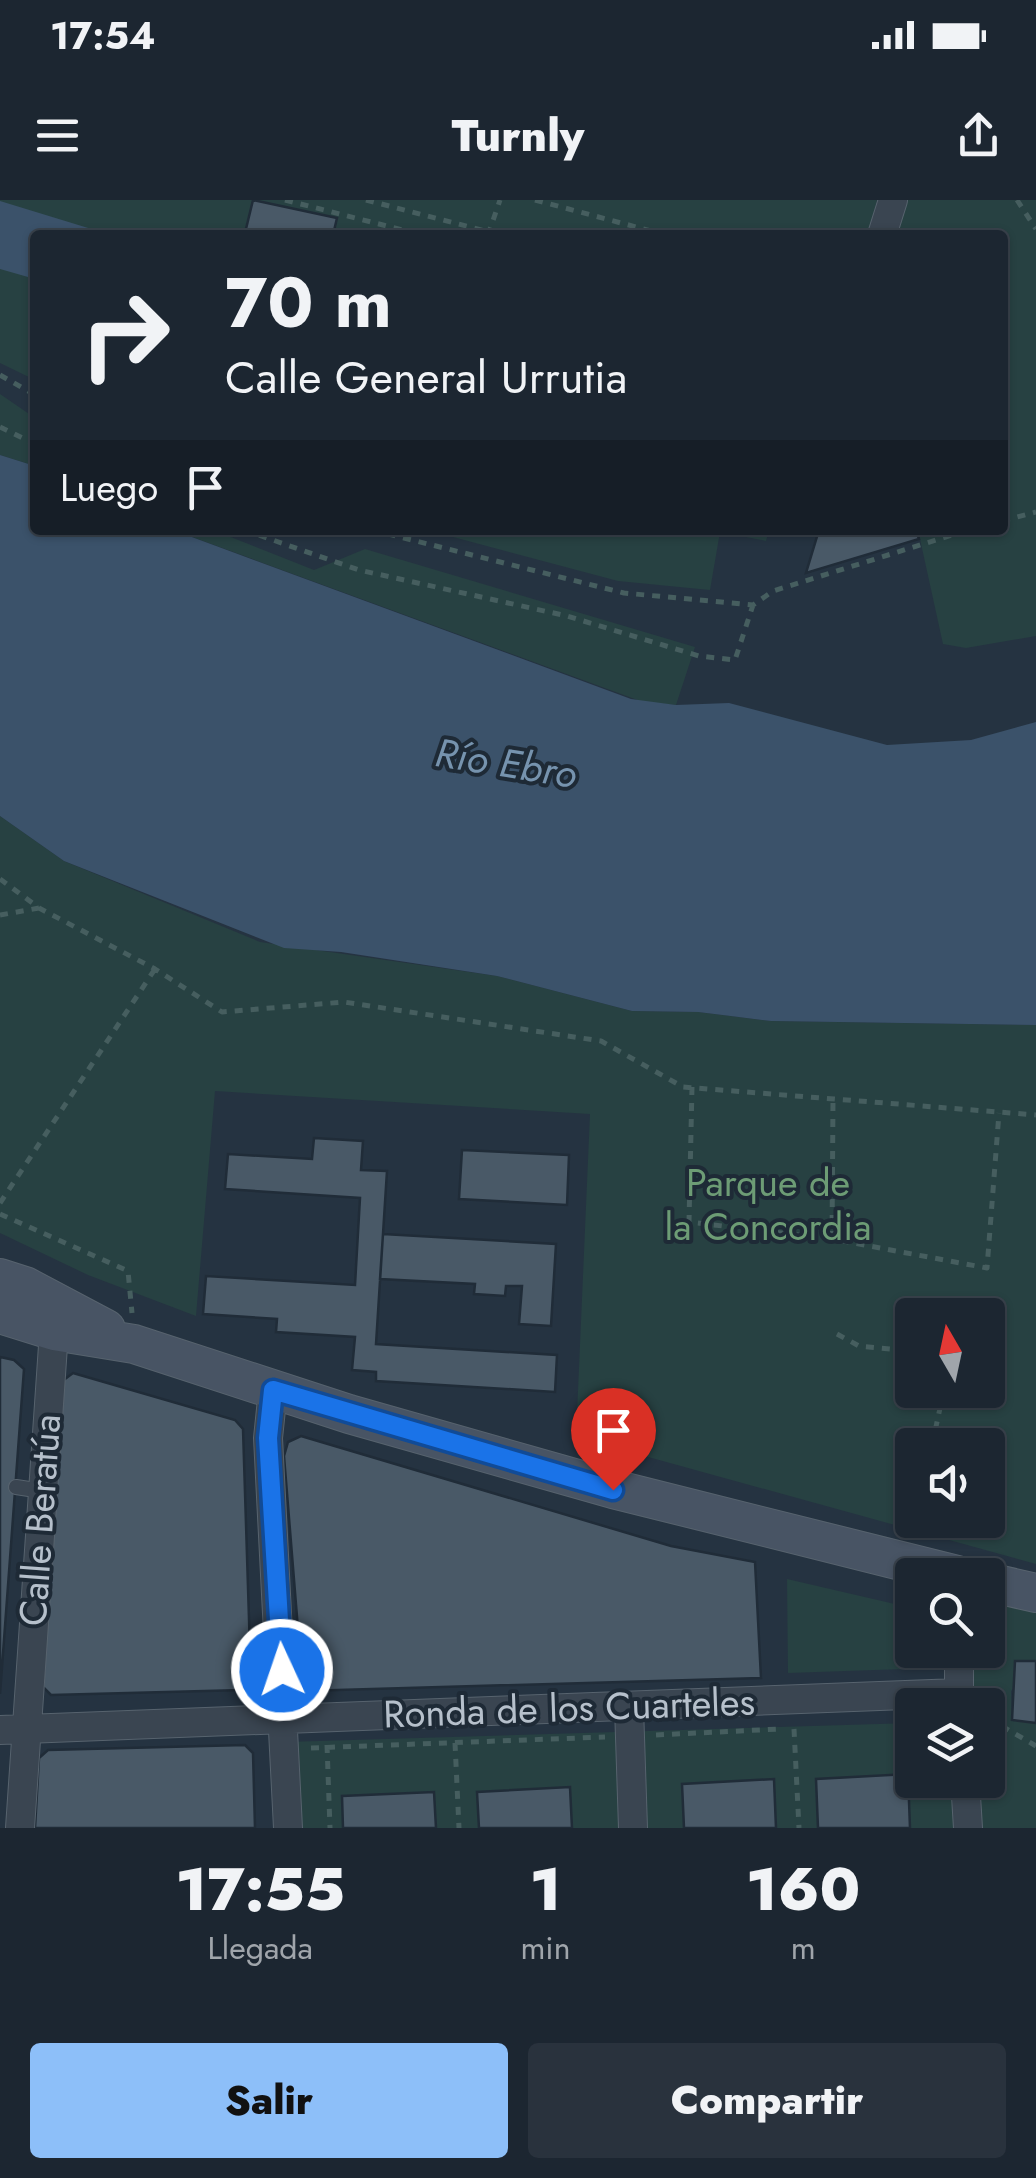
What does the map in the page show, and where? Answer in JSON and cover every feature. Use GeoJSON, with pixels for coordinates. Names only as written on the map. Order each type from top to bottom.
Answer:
{"type":"FeatureCollection","features":[{"type":"Feature","properties":{"kind":"main road"},"geometry":{"type":"LineString","coordinates":[[0,1278],[25,1286],[134,1344]]}},
{"type":"Feature","properties":{"kind":"main road"},"geometry":{"type":"LineString","coordinates":[[0,1314],[54,1331],[134,1344],[273,1390],[613,1490],[895,1560]]}},
{"type":"Feature","properties":{"kind":"main road"},"geometry":{"type":"LineString","coordinates":[[1005,1586],[1036,1593]]}},
{"type":"Feature","properties":{"kind":"street"},"geometry":{"type":"LineString","coordinates":[[884,230],[893,200]]}},
{"type":"Feature","properties":{"kind":"street","name":"Calle Beratúa"},"geometry":{"type":"LineString","coordinates":[[20,1828],[13,1730],[29,1489],[54,1331]]}},
{"type":"Feature","properties":{"kind":"street"},"geometry":{"type":"LineString","coordinates":[[273,1390],[268,1438],[286,1718],[288,1828]]}},
{"type":"Feature","properties":{"kind":"street","name":"Ronda de los Cuarteles"},"geometry":{"type":"LineString","coordinates":[[13,1730],[895,1701]]}},
{"type":"Feature","properties":{"kind":"street"},"geometry":{"type":"LineString","coordinates":[[629,1707],[633,1828]]}},
{"type":"Feature","properties":{"kind":"street"},"geometry":{"type":"LineString","coordinates":[[966,1798],[968,1828]]}},
{"type":"Feature","properties":{"kind":"path"},"geometry":{"type":"LineString","coordinates":[[285,200],[402,230]]}},
{"type":"Feature","properties":{"kind":"path"},"geometry":{"type":"LineString","coordinates":[[366,200],[477,230]]}},
{"type":"Feature","properties":{"kind":"path"},"geometry":{"type":"LineString","coordinates":[[489,230],[500,200]]}},
{"type":"Feature","properties":{"kind":"path"},"geometry":{"type":"LineString","coordinates":[[535,200],[647,230]]}},
{"type":"Feature","properties":{"kind":"path"},"geometry":{"type":"LineString","coordinates":[[1017,200],[1036,229]]}},
{"type":"Feature","properties":{"kind":"path"},"geometry":{"type":"LineString","coordinates":[[0,375],[30,392]]}},
{"type":"Feature","properties":{"kind":"path"},"geometry":{"type":"LineString","coordinates":[[0,427],[30,442]]}},
{"type":"Feature","properties":{"kind":"path"},"geometry":{"type":"LineString","coordinates":[[1008,519],[1036,512]]}},
{"type":"Feature","properties":{"kind":"path"},"geometry":{"type":"LineString","coordinates":[[258,535],[359,570],[567,616],[699,656],[736,660],[753,605],[773,591],[952,535]]}},
{"type":"Feature","properties":{"kind":"path"},"geometry":{"type":"LineString","coordinates":[[392,535],[624,594],[753,605]]}},
{"type":"Feature","properties":{"kind":"path"},"geometry":{"type":"LineString","coordinates":[[0,878],[40,908],[155,969],[222,1012],[344,1002],[601,1041],[682,1086],[1036,1115]]}},
{"type":"Feature","properties":{"kind":"path"},"geometry":{"type":"LineString","coordinates":[[0,915],[40,908]]}},
{"type":"Feature","properties":{"kind":"path"},"geometry":{"type":"LineString","coordinates":[[0,1202],[155,969]]}},
{"type":"Feature","properties":{"kind":"path"},"geometry":{"type":"LineString","coordinates":[[692,1087],[689,1222],[832,1239],[987,1268],[998,1113]]}},
{"type":"Feature","properties":{"kind":"path"},"geometry":{"type":"LineString","coordinates":[[832,1239],[833,1099]]}},
{"type":"Feature","properties":{"kind":"path"},"geometry":{"type":"LineString","coordinates":[[0,1214],[128,1271],[134,1344]]}},
{"type":"Feature","properties":{"kind":"path"},"geometry":{"type":"LineString","coordinates":[[838,1334],[859,1346],[895,1349]]}},
{"type":"Feature","properties":{"kind":"path"},"geometry":{"type":"LineString","coordinates":[[326,1718],[330,1828]]}},
{"type":"Feature","properties":{"kind":"path"},"geometry":{"type":"LineString","coordinates":[[286,1750],[814,1728]]}},
{"type":"Feature","properties":{"kind":"path"},"geometry":{"type":"LineString","coordinates":[[1005,1728],[1036,1746]]}},
{"type":"Feature","properties":{"kind":"path"},"geometry":{"type":"LineString","coordinates":[[794,1729],[799,1828]]}},
{"type":"Feature","properties":{"kind":"path"},"geometry":{"type":"LineString","coordinates":[[455,1742],[459,1828]]}},
{"type":"Feature","properties":{"kind":"green space"},"geometry":{"type":"Polygon","coordinates":[[[0,200],[877,200],[869,230],[30,230],[30,378],[0,363],[0,200]]]}},
{"type":"Feature","properties":{"kind":"green space"},"geometry":{"type":"Polygon","coordinates":[[[883,200],[1036,200],[1036,636],[966,648],[943,644],[919,535],[1008,535],[1008,230],[875,230],[883,200]]]}},
{"type":"Feature","properties":{"kind":"green space"},"geometry":{"type":"Polygon","coordinates":[[[0,394],[30,415],[30,464],[0,455],[0,394]]]}},
{"type":"Feature","properties":{"kind":"green space"},"geometry":{"type":"Polygon","coordinates":[[[187,535],[226,535],[314,570],[365,549],[695,647],[676,705],[643,702],[187,535]]]}},
{"type":"Feature","properties":{"kind":"green space"},"geometry":{"type":"Polygon","coordinates":[[[446,535],[719,535],[710,590],[618,581],[446,535]]]}},
{"type":"Feature","properties":{"kind":"green space"},"geometry":{"type":"Polygon","coordinates":[[[735,535],[768,535],[766,541],[735,535]]]}},
{"type":"Feature","properties":{"kind":"green space","name":"Parque de la Concordia"},"geometry":{"type":"Polygon","coordinates":[[[0,816],[64,861],[260,942],[497,976],[632,1011],[698,1012],[771,1021],[1036,1025],[1036,1564],[942,1538],[1005,1538],[1005,1428],[895,1428],[895,1525],[576,1437],[590,1114],[215,1091],[196,1316],[88,1275],[0,1233],[0,816]]]}},
{"type":"Feature","properties":{"kind":"green space"},"geometry":{"type":"Polygon","coordinates":[[[787,1579],[895,1604],[895,1668],[933,1668],[788,1673],[787,1579]]]}},
{"type":"Feature","properties":{"kind":"green space"},"geometry":{"type":"Polygon","coordinates":[[[1005,1599],[1036,1605],[1036,1661],[1011,1691],[1012,1720],[1036,1723],[1036,1828],[977,1828],[976,1798],[1005,1798],[1005,1688],[972,1688],[972,1668],[1005,1668],[1005,1599]]]}},
{"type":"Feature","properties":{"kind":"green space"},"geometry":{"type":"Polygon","coordinates":[[[895,1724],[895,1798],[965,1798],[966,1828],[288,1828],[286,1742],[895,1724]]]}},
{"type":"Feature","properties":{"kind":"water"},"geometry":{"type":"Polygon","coordinates":[[[0,201],[95,230],[30,230],[30,278],[0,269],[0,201]]]}},
{"type":"Feature","properties":{"kind":"water","name":"Río Ebro"},"geometry":{"type":"Polygon","coordinates":[[[0,455],[30,464],[30,535],[187,535],[631,699],[676,705],[729,703],[887,745],[971,740],[1036,722],[1036,1025],[771,1021],[698,1012],[632,1011],[497,976],[341,952],[284,948],[64,861],[0,816],[0,455]]]}},
{"type":"Feature","properties":{"kind":"building"},"geometry":{"type":"Polygon","coordinates":[[[253,200],[337,218],[334,230],[246,230],[253,200]]]}},
{"type":"Feature","properties":{"kind":"building"},"geometry":{"type":"Polygon","coordinates":[[[817,535],[918,535],[919,539],[806,573],[817,535]]]}},
{"type":"Feature","properties":{"kind":"building"},"geometry":{"type":"Polygon","coordinates":[[[314,1138],[363,1141],[361,1170],[387,1171],[376,1344],[557,1355],[555,1392],[376,1381],[376,1372],[352,1370],[355,1337],[276,1332],[277,1319],[203,1314],[206,1276],[355,1285],[360,1198],[225,1189],[228,1154],[312,1159],[314,1138]]]}},
{"type":"Feature","properties":{"kind":"building"},"geometry":{"type":"Polygon","coordinates":[[[462,1150],[569,1155],[567,1205],[459,1199],[462,1150]]]}},
{"type":"Feature","properties":{"kind":"building"},"geometry":{"type":"Polygon","coordinates":[[[383,1234],[556,1244],[551,1326],[519,1324],[522,1286],[506,1286],[505,1296],[474,1294],[475,1284],[380,1279],[383,1234]]]}},
{"type":"Feature","properties":{"kind":"building"},"geometry":{"type":"Polygon","coordinates":[[[0,1357],[14,1360],[24,1369],[0,1694],[0,1357]]]}},
{"type":"Feature","properties":{"kind":"building"},"geometry":{"type":"Polygon","coordinates":[[[73,1373],[235,1420],[243,1429],[251,1682],[243,1690],[51,1695],[43,1687],[61,1382],[73,1373]]]}},
{"type":"Feature","properties":{"kind":"building"},"geometry":{"type":"Polygon","coordinates":[[[301,1436],[671,1546],[755,1562],[761,1678],[303,1691],[284,1456],[288,1442],[301,1436]]]}},
{"type":"Feature","properties":{"kind":"building"},"geometry":{"type":"Polygon","coordinates":[[[1015,1661],[1036,1661],[1036,1723],[1012,1720],[1015,1661]]]}},
{"type":"Feature","properties":{"kind":"building"},"geometry":{"type":"Polygon","coordinates":[[[245,1745],[253,1753],[255,1828],[35,1828],[39,1758],[48,1750],[245,1745]]]}},
{"type":"Feature","properties":{"kind":"building"},"geometry":{"type":"Polygon","coordinates":[[[895,1775],[895,1798],[909,1798],[910,1828],[818,1828],[816,1779],[895,1775]]]}},
{"type":"Feature","properties":{"kind":"building"},"geometry":{"type":"Polygon","coordinates":[[[774,1779],[776,1828],[684,1828],[682,1784],[774,1779]]]}},
{"type":"Feature","properties":{"kind":"building"},"geometry":{"type":"Polygon","coordinates":[[[570,1787],[572,1828],[479,1828],[477,1792],[570,1787]]]}},
{"type":"Feature","properties":{"kind":"building"},"geometry":{"type":"Polygon","coordinates":[[[434,1792],[436,1828],[343,1828],[342,1796],[434,1792]]]}},
{"type":"Feature","properties":{"kind":"route"},"geometry":{"type":"LineString","coordinates":[[282,1670],[268,1438],[273,1390],[613,1490]]}}]}
